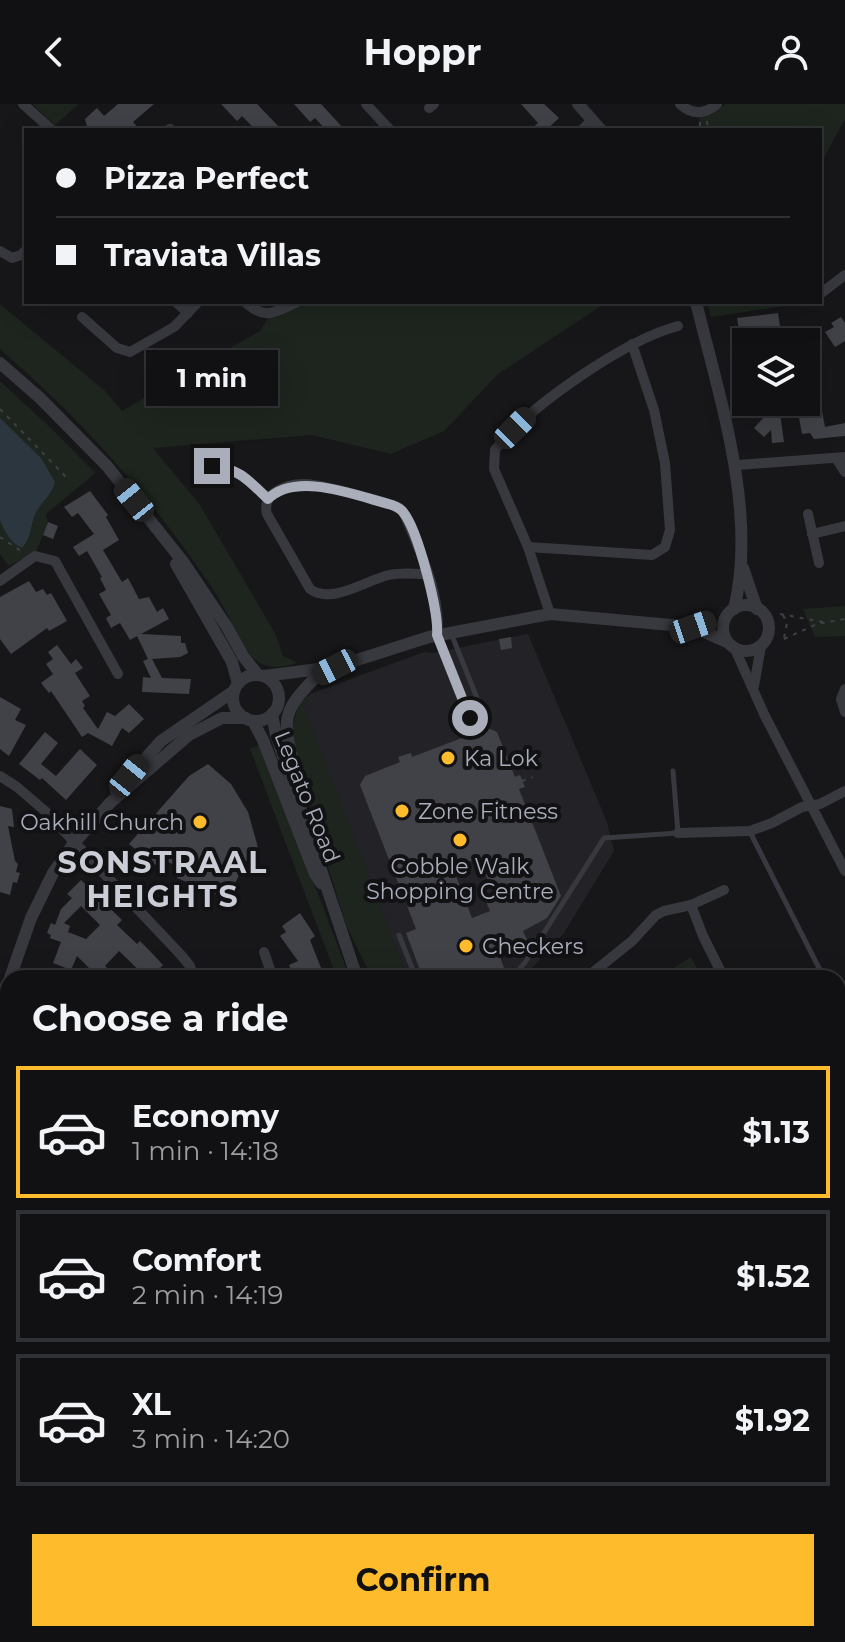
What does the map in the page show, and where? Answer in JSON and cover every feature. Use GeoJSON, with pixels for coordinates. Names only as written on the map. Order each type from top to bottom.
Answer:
{"type":"FeatureCollection","features":[{"type":"Feature","properties":{"kind":"street"},"geometry":{"type":"LineString","coordinates":[[23,104],[50,128]]}},
{"type":"Feature","properties":{"kind":"street"},"geometry":{"type":"LineString","coordinates":[[366,104],[388,128]]}},
{"type":"Feature","properties":{"kind":"street"},"geometry":{"type":"LineString","coordinates":[[578,104],[597,125]]}},
{"type":"Feature","properties":{"kind":"street"},"geometry":{"type":"LineString","coordinates":[[680,104],[691,112],[699,113],[707,112],[717,104]]}},
{"type":"Feature","properties":{"kind":"street"},"geometry":{"type":"LineString","coordinates":[[0,251],[12,258],[24,252]]}},
{"type":"Feature","properties":{"kind":"street"},"geometry":{"type":"LineString","coordinates":[[822,292],[845,275]]}},
{"type":"Feature","properties":{"kind":"street"},"geometry":{"type":"LineString","coordinates":[[178,304],[188,313]]}},
{"type":"Feature","properties":{"kind":"street"},"geometry":{"type":"LineString","coordinates":[[82,317],[117,348],[126,352],[168,331],[196,304]]}},
{"type":"Feature","properties":{"kind":"street"},"geometry":{"type":"LineString","coordinates":[[247,304],[266,314],[293,304]]}},
{"type":"Feature","properties":{"kind":"street"},"geometry":{"type":"LineString","coordinates":[[697,304],[737,465],[741,565],[723,629],[845,871]]}},
{"type":"Feature","properties":{"kind":"street"},"geometry":{"type":"LineString","coordinates":[[550,614],[528,547],[494,469],[495,450],[527,416],[632,344],[678,326]]}},
{"type":"Feature","properties":{"kind":"street"},"geometry":{"type":"LineString","coordinates":[[528,547],[652,555],[665,547],[670,530],[662,447],[654,410],[632,344]]}},
{"type":"Feature","properties":{"kind":"street"},"geometry":{"type":"LineString","coordinates":[[0,363],[75,432],[116,477],[206,593],[243,656],[261,675],[275,684],[279,700]]}},
{"type":"Feature","properties":{"kind":"street"},"geometry":{"type":"LineString","coordinates":[[737,465],[840,458],[845,472]]}},
{"type":"Feature","properties":{"kind":"street"},"geometry":{"type":"LineString","coordinates":[[212,466],[238,472],[268,499]]}},
{"type":"Feature","properties":{"kind":"street"},"geometry":{"type":"LineString","coordinates":[[428,574],[393,574],[330,595],[317,594],[310,589],[267,514],[268,499],[282,488],[306,484],[392,505],[404,513],[428,574],[438,630]]}},
{"type":"Feature","properties":{"kind":"street"},"geometry":{"type":"LineString","coordinates":[[808,514],[819,563]]}},
{"type":"Feature","properties":{"kind":"street"},"geometry":{"type":"LineString","coordinates":[[812,534],[845,526]]}},
{"type":"Feature","properties":{"kind":"street"},"geometry":{"type":"LineString","coordinates":[[164,540],[232,662],[235,708],[249,720]]}},
{"type":"Feature","properties":{"kind":"street"},"geometry":{"type":"LineString","coordinates":[[0,581],[33,557],[44,556],[57,564],[118,674]]}},
{"type":"Feature","properties":{"kind":"street"},"geometry":{"type":"LineString","coordinates":[[741,565],[757,609]]}},
{"type":"Feature","properties":{"kind":"street"},"geometry":{"type":"LineString","coordinates":[[693,627],[746,605],[765,615],[768,634],[761,646],[753,688]]}},
{"type":"Feature","properties":{"kind":"street"},"geometry":{"type":"LineString","coordinates":[[13,970],[42,891],[74,843],[111,802],[189,735],[222,718],[260,721],[272,714],[279,700],[296,686],[335,667],[438,630],[451,632],[550,614],[693,627],[746,651],[761,646]]}},
{"type":"Feature","properties":{"kind":"street"},"geometry":{"type":"LineString","coordinates":[[111,802],[116,790],[161,741],[236,687],[245,677],[335,667]]}},
{"type":"Feature","properties":{"kind":"street"},"geometry":{"type":"LineString","coordinates":[[299,799],[285,733],[286,720],[299,694],[317,676]]}},
{"type":"Feature","properties":{"kind":"street"},"geometry":{"type":"LineString","coordinates":[[845,689],[841,699],[845,712]]}},
{"type":"Feature","properties":{"kind":"street","name":"Legato Road"},"geometry":{"type":"LineString","coordinates":[[272,714],[276,735],[323,873],[325,888],[354,970]]}},
{"type":"Feature","properties":{"kind":"street","name":"Legato Road"},"geometry":{"type":"LineString","coordinates":[[249,720],[263,740],[315,874],[325,888]]}},
{"type":"Feature","properties":{"kind":"street"},"geometry":{"type":"LineString","coordinates":[[0,776],[30,797],[181,955],[191,970]]}},
{"type":"Feature","properties":{"kind":"street"},"geometry":{"type":"LineString","coordinates":[[678,833],[750,831],[845,791]]}},
{"type":"Feature","properties":{"kind":"street"},"geometry":{"type":"LineString","coordinates":[[596,970],[632,941],[656,915],[691,905],[724,890]]}},
{"type":"Feature","properties":{"kind":"street"},"geometry":{"type":"LineString","coordinates":[[691,905],[720,970]]}},
{"type":"Feature","properties":{"kind":"street"},"geometry":{"type":"LineString","coordinates":[[264,952],[270,970]]}},
{"type":"Feature","properties":{"kind":"lane"},"geometry":{"type":"LineString","coordinates":[[438,630],[470,718]]}},
{"type":"Feature","properties":{"kind":"lane"},"geometry":{"type":"LineString","coordinates":[[451,632],[483,713]]}},
{"type":"Feature","properties":{"kind":"lane"},"geometry":{"type":"LineString","coordinates":[[519,970],[604,838],[678,833],[673,771]]}},
{"type":"Feature","properties":{"kind":"lane"},"geometry":{"type":"LineString","coordinates":[[750,831],[820,970]]}},
{"type":"Feature","properties":{"kind":"lane"},"geometry":{"type":"LineString","coordinates":[[399,935],[413,970]]}},
{"type":"Feature","properties":{"kind":"path"},"geometry":{"type":"LineString","coordinates":[[0,409],[67,478]]}},
{"type":"Feature","properties":{"kind":"path"},"geometry":{"type":"LineString","coordinates":[[0,537],[33,557]]}},
{"type":"Feature","properties":{"kind":"path"},"geometry":{"type":"LineString","coordinates":[[824,623],[781,614],[787,623],[784,639],[799,630],[845,619]]}},
{"type":"Feature","properties":{"kind":"path"},"geometry":{"type":"LineString","coordinates":[[522,781],[533,777]]}},
{"type":"Feature","properties":{"kind":"shaded area"},"geometry":{"type":"Polygon","coordinates":[[[32,104],[79,104],[55,125],[32,104]]]}},
{"type":"Feature","properties":{"kind":"shaded area"},"geometry":{"type":"Polygon","coordinates":[[[725,104],[845,104],[845,119],[822,161],[822,128],[697,128],[700,117],[713,114],[725,104]]]}},
{"type":"Feature","properties":{"kind":"shaded area"},"geometry":{"type":"Polygon","coordinates":[[[0,304],[105,391],[122,411],[260,331],[268,318],[307,304],[604,304],[498,374],[444,431],[391,454],[312,435],[153,448],[200,505],[276,635],[283,656],[296,662],[271,667],[250,655],[211,586],[139,490],[87,431],[0,349],[0,304]]]}},
{"type":"Feature","properties":{"kind":"shaded area"},"geometry":{"type":"Polygon","coordinates":[[[708,304],[786,304],[785,306],[711,317],[708,304]]]}},
{"type":"Feature","properties":{"kind":"shaded area"},"geometry":{"type":"Polygon","coordinates":[[[0,381],[95,473],[46,514],[48,522],[36,552],[9,566],[0,554],[0,381]]]}},
{"type":"Feature","properties":{"kind":"shaded area"},"geometry":{"type":"Polygon","coordinates":[[[0,418],[41,458],[55,482],[36,512],[29,537],[22,548],[11,540],[0,520],[0,418]]]}},
{"type":"Feature","properties":{"kind":"shaded area"},"geometry":{"type":"Polygon","coordinates":[[[845,606],[845,636],[815,637],[803,609],[845,606]]]}},
{"type":"Feature","properties":{"kind":"shaded area"},"geometry":{"type":"Polygon","coordinates":[[[528,634],[607,822],[614,851],[564,933],[530,970],[405,970],[303,707],[310,694],[424,652],[433,653],[528,634]]]}},
{"type":"Feature","properties":{"kind":"shaded area"},"geometry":{"type":"Polygon","coordinates":[[[310,694],[304,707],[405,970],[368,970],[346,925],[299,772],[292,727],[299,704],[310,694]]]}},
{"type":"Feature","properties":{"kind":"shaded area"},"geometry":{"type":"Polygon","coordinates":[[[261,744],[347,970],[334,970],[250,749],[261,744]]]}},
{"type":"Feature","properties":{"kind":"shaded area"},"geometry":{"type":"Polygon","coordinates":[[[691,957],[698,970],[671,970],[691,957]]]}},
{"type":"Feature","properties":{"kind":"building"},"geometry":{"type":"Polygon","coordinates":[[[118,104],[154,104],[133,122],[138,128],[87,128],[85,119],[97,108],[104,116],[118,104]]]}},
{"type":"Feature","properties":{"kind":"building"},"geometry":{"type":"Polygon","coordinates":[[[221,104],[257,104],[280,128],[254,128],[242,116],[237,121],[221,104]]]}},
{"type":"Feature","properties":{"kind":"building"},"geometry":{"type":"Polygon","coordinates":[[[294,104],[321,104],[343,128],[324,128],[315,118],[310,122],[294,104]]]}},
{"type":"Feature","properties":{"kind":"building"},"geometry":{"type":"Polygon","coordinates":[[[521,104],[544,104],[559,118],[548,128],[532,128],[538,123],[521,104]]]}},
{"type":"Feature","properties":{"kind":"building"},"geometry":{"type":"Polygon","coordinates":[[[778,313],[780,328],[739,328],[737,318],[778,313]]]}},
{"type":"Feature","properties":{"kind":"building"},"geometry":{"type":"Polygon","coordinates":[[[841,317],[845,323],[845,341],[835,347],[825,332],[834,327],[831,323],[841,317]]]}},
{"type":"Feature","properties":{"kind":"building"},"geometry":{"type":"Polygon","coordinates":[[[820,406],[825,427],[845,423],[845,436],[814,439],[810,433],[802,434],[799,416],[820,416],[820,406]]]}},
{"type":"Feature","properties":{"kind":"building"},"geometry":{"type":"Polygon","coordinates":[[[780,416],[784,442],[772,443],[771,430],[764,437],[754,428],[764,417],[780,416]]]}},
{"type":"Feature","properties":{"kind":"building"},"geometry":{"type":"Polygon","coordinates":[[[90,491],[108,515],[106,517],[119,540],[103,550],[122,582],[128,578],[139,599],[149,597],[157,612],[163,608],[169,619],[141,634],[181,636],[181,643],[185,643],[188,653],[180,657],[152,659],[162,678],[191,679],[189,694],[142,692],[143,677],[151,678],[143,661],[148,659],[137,636],[130,640],[120,623],[111,628],[106,618],[111,615],[99,594],[106,590],[102,577],[87,551],[79,556],[73,547],[94,534],[78,513],[72,517],[64,507],[90,491]]]}},
{"type":"Feature","properties":{"kind":"building"},"geometry":{"type":"Polygon","coordinates":[[[48,522],[58,526],[53,539],[43,535],[48,522]]]}},
{"type":"Feature","properties":{"kind":"building"},"geometry":{"type":"Polygon","coordinates":[[[29,581],[36,592],[43,589],[47,595],[51,593],[67,621],[49,631],[47,628],[11,654],[0,639],[0,597],[29,581]]]}},
{"type":"Feature","properties":{"kind":"building"},"geometry":{"type":"Polygon","coordinates":[[[511,637],[512,648],[501,650],[499,639],[511,637]]]}},
{"type":"Feature","properties":{"kind":"building"},"geometry":{"type":"Polygon","coordinates":[[[57,645],[71,664],[76,659],[83,668],[75,673],[90,696],[82,701],[83,708],[98,729],[107,712],[115,716],[129,704],[144,719],[129,733],[122,728],[112,746],[88,733],[82,737],[51,691],[49,693],[41,683],[53,674],[46,664],[53,659],[48,652],[57,645]]]}},
{"type":"Feature","properties":{"kind":"building"},"geometry":{"type":"Polygon","coordinates":[[[0,697],[21,709],[15,720],[26,725],[9,756],[0,749],[0,697]]]}},
{"type":"Feature","properties":{"kind":"building","name":"Cobble Walk Shopping Centre"},"geometry":{"type":"Polygon","coordinates":[[[488,728],[497,732],[515,777],[520,775],[525,787],[519,789],[561,896],[547,918],[523,931],[529,945],[500,957],[505,970],[420,970],[406,933],[416,929],[360,785],[365,776],[400,762],[398,757],[411,753],[412,757],[488,728]],[[479,858],[453,868],[472,918],[490,911],[486,901],[495,898],[479,858]]]}},
{"type":"Feature","properties":{"kind":"building"},"geometry":{"type":"Polygon","coordinates":[[[45,732],[58,743],[41,764],[56,776],[80,749],[97,765],[66,800],[42,778],[40,780],[19,764],[45,732]]]}},
{"type":"Feature","properties":{"kind":"building","name":"Oakhill Church"},"geometry":{"type":"Polygon","coordinates":[[[208,764],[231,784],[248,812],[259,851],[253,848],[232,889],[220,884],[216,894],[177,878],[181,868],[161,859],[155,865],[129,844],[189,776],[208,764]]]}},
{"type":"Feature","properties":{"kind":"building"},"geometry":{"type":"Polygon","coordinates":[[[0,806],[12,809],[14,827],[8,826],[18,864],[16,872],[20,873],[17,883],[13,882],[10,895],[0,892],[0,806]]]}},
{"type":"Feature","properties":{"kind":"building"},"geometry":{"type":"Polygon","coordinates":[[[81,880],[122,920],[117,925],[137,944],[140,941],[163,965],[160,968],[162,970],[139,970],[119,951],[105,966],[109,970],[91,970],[77,956],[71,970],[53,963],[61,942],[50,938],[51,935],[47,933],[51,923],[55,925],[61,909],[72,898],[67,894],[81,880]],[[81,906],[64,923],[70,926],[68,932],[86,939],[100,925],[81,906]]]}},
{"type":"Feature","properties":{"kind":"building"},"geometry":{"type":"Polygon","coordinates":[[[300,913],[315,936],[310,940],[322,970],[291,970],[289,965],[298,961],[280,936],[286,932],[282,926],[300,913]]]}},
{"type":"Feature","properties":{"kind":"place","name":"Ka Lok"},"geometry":{"type":"Point","coordinates":[448,758]}},
{"type":"Feature","properties":{"kind":"place","name":"Zone Fitness"},"geometry":{"type":"Point","coordinates":[402,811]}},
{"type":"Feature","properties":{"kind":"place","name":"Oakhill Church"},"geometry":{"type":"Point","coordinates":[200,822]}},
{"type":"Feature","properties":{"kind":"place","name":"Cobble Walk Shopping Centre"},"geometry":{"type":"Point","coordinates":[460,840]}},
{"type":"Feature","properties":{"kind":"place","name":"Checkers"},"geometry":{"type":"Point","coordinates":[466,946]}},
{"type":"Feature","properties":{"kind":"district","name":"SONSTRAAL HEIGHTS"},"geometry":{"type":"Point","coordinates":[163,879]}},
{"type":"Feature","properties":{"kind":"route"},"geometry":{"type":"LineString","coordinates":[[212,466],[238,472],[268,499],[282,488],[306,484],[400,508],[428,574],[438,624],[437,635],[470,718]]}}]}
